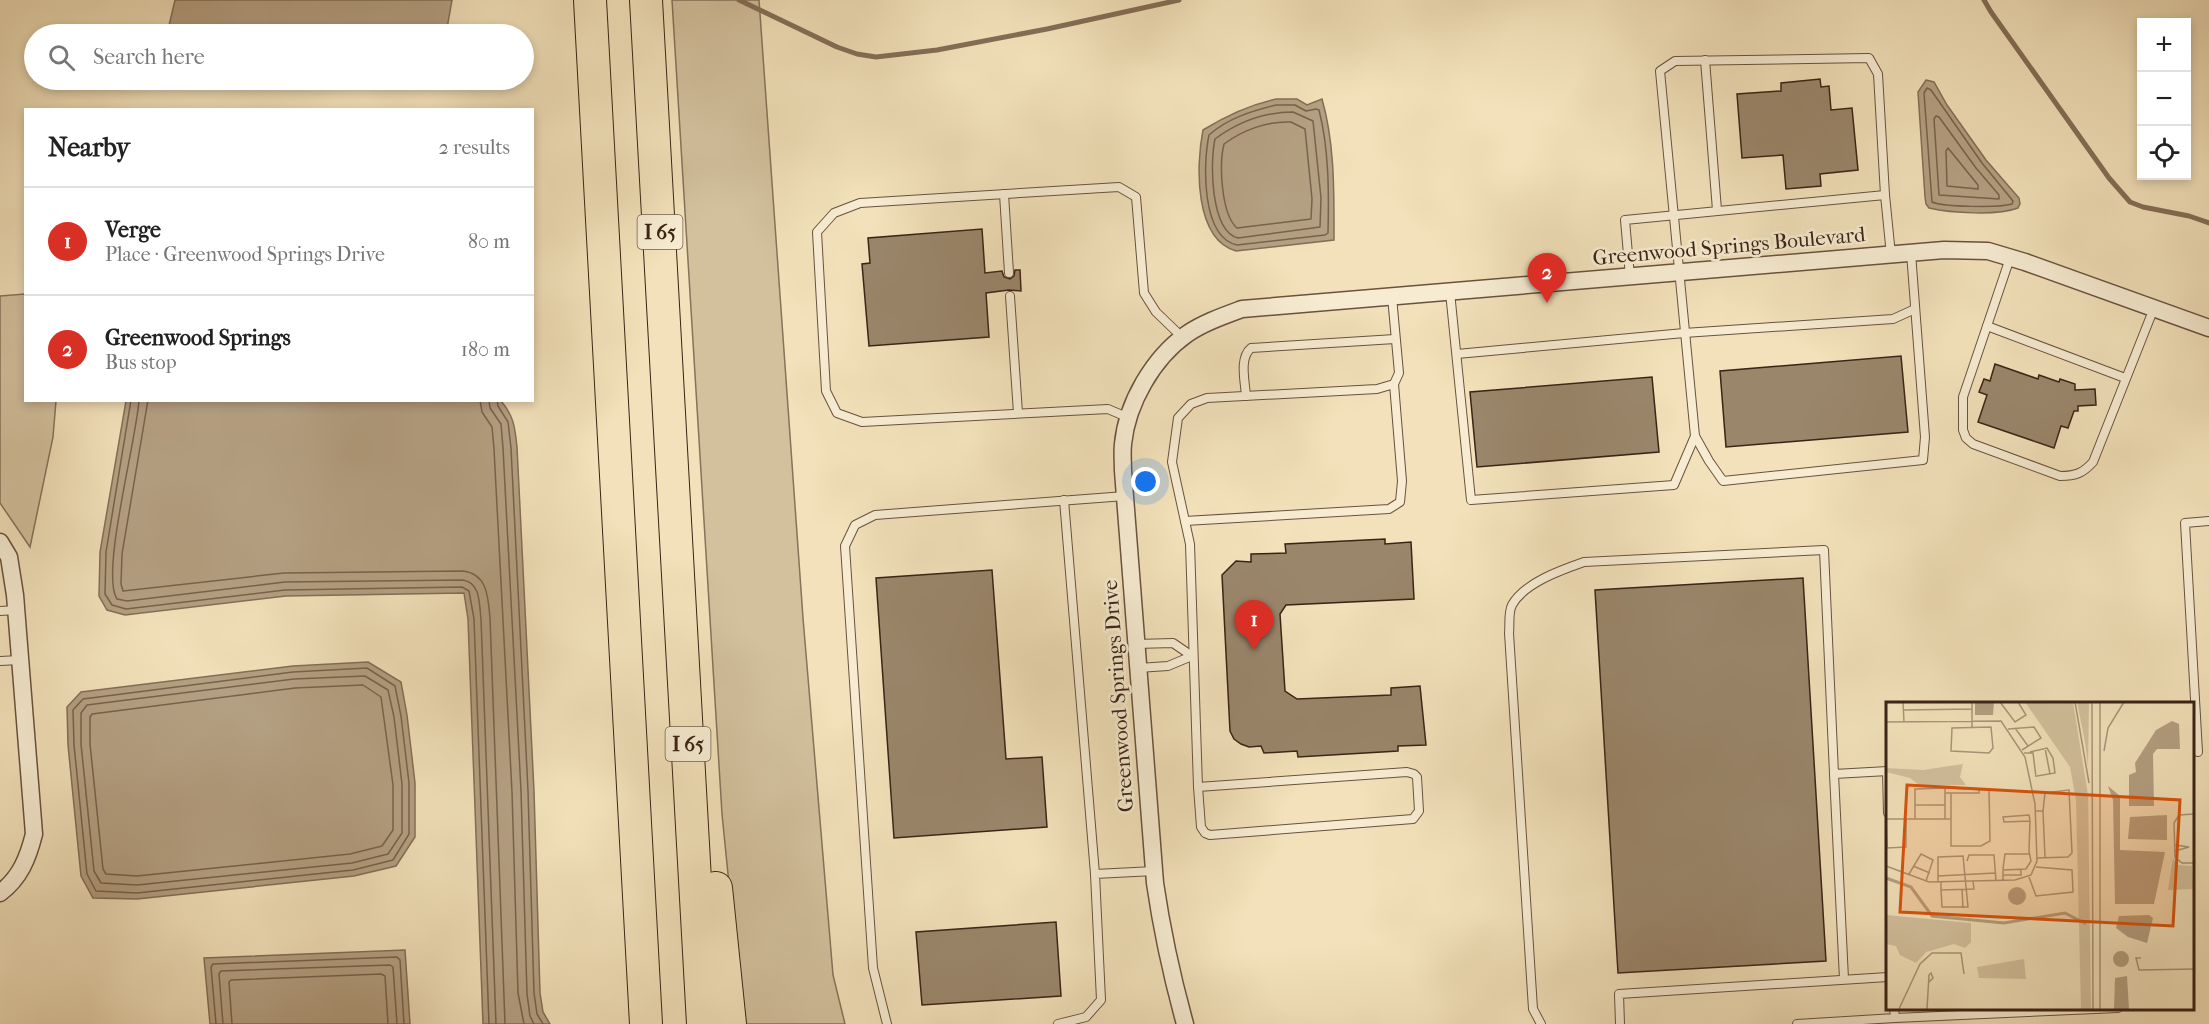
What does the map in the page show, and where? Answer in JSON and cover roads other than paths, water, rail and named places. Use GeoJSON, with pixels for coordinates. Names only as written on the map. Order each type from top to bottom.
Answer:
{"type":"FeatureCollection","features":[{"type":"Feature","properties":{"kind":"highway"},"geometry":{"type":"LineString","coordinates":[[590,0],[646,1024]]}},
{"type":"Feature","properties":{"kind":"highway","name":"I 65"},"geometry":{"type":"LineString","coordinates":[[646,0],[703,1024]]}},
{"type":"Feature","properties":{"kind":"highway"},"geometry":{"type":"LineString","coordinates":[[673,464],[730,1024]]}},
{"type":"Feature","properties":{"kind":"highway"},"geometry":{"type":"LineString","coordinates":[[623,592],[626,1024]]}},
{"type":"Feature","properties":{"kind":"street","name":"Greenwood Springs Boulevard"},"geometry":{"type":"LineString","coordinates":[[1153,368],[1183,338],[1214,320],[1242,309],[1944,250],[1988,252],[2010,258],[2209,328]]}},
{"type":"Feature","properties":{"kind":"street","name":"Greenwood Springs Drive"},"geometry":{"type":"LineString","coordinates":[[1153,368],[1129,418],[1123,443],[1125,496],[1154,871],[1161,924],[1185,1024]]}},
{"type":"Feature","properties":{"kind":"street"},"geometry":{"type":"LineString","coordinates":[[0,542],[9,557],[8,610],[20,660],[34,834],[23,866],[15,880],[1,892]]}},
{"type":"Feature","properties":{"kind":"lane"},"geometry":{"type":"LineString","coordinates":[[1891,255],[1878,74],[1869,58],[1675,61],[1660,71],[1695,436],[1724,481],[1923,460],[1924,437],[1911,253]]}},
{"type":"Feature","properties":{"kind":"lane"},"geometry":{"type":"LineString","coordinates":[[1705,60],[1717,210]]}},
{"type":"Feature","properties":{"kind":"lane"},"geometry":{"type":"LineString","coordinates":[[1129,418],[1108,409],[862,422],[837,413],[826,391],[817,232],[834,213],[860,203],[1119,187],[1136,197],[1144,293],[1156,312],[1183,338]]}},
{"type":"Feature","properties":{"kind":"lane"},"geometry":{"type":"LineString","coordinates":[[1004,194],[1009,273]]}},
{"type":"Feature","properties":{"kind":"lane"},"geometry":{"type":"LineString","coordinates":[[1630,277],[1625,220],[1885,195]]}},
{"type":"Feature","properties":{"kind":"lane"},"geometry":{"type":"LineString","coordinates":[[2010,258],[1963,397],[1963,430],[1966,438],[1973,444],[2060,476],[2073,476],[2084,472],[2093,462],[2154,308]]}},
{"type":"Feature","properties":{"kind":"lane"},"geometry":{"type":"LineString","coordinates":[[1450,292],[1471,500],[1674,485],[1695,436]]}},
{"type":"Feature","properties":{"kind":"lane"},"geometry":{"type":"LineString","coordinates":[[1010,296],[1018,413]]}},
{"type":"Feature","properties":{"kind":"lane"},"geometry":{"type":"LineString","coordinates":[[1185,521],[1389,509],[1400,502],[1402,481],[1394,384],[1398,373],[1392,297]]}},
{"type":"Feature","properties":{"kind":"lane"},"geometry":{"type":"LineString","coordinates":[[1456,354],[1684,333],[1893,319],[1915,309]]}},
{"type":"Feature","properties":{"kind":"lane"},"geometry":{"type":"LineString","coordinates":[[1987,326],[2126,378]]}},
{"type":"Feature","properties":{"kind":"lane"},"geometry":{"type":"LineString","coordinates":[[1246,396],[1244,362],[1247,351],[1251,348],[1395,339]]}},
{"type":"Feature","properties":{"kind":"lane"},"geometry":{"type":"LineString","coordinates":[[1198,787],[1407,772],[1417,777],[1419,811],[1413,819],[1210,835],[1205,833],[1201,827],[1198,787],[1190,544],[1172,462],[1178,418],[1191,404],[1207,398],[1377,389],[1394,384]]}},
{"type":"Feature","properties":{"kind":"lane"},"geometry":{"type":"LineString","coordinates":[[887,1024],[873,968],[845,546],[855,525],[875,515],[1125,496]]}},
{"type":"Feature","properties":{"kind":"lane"},"geometry":{"type":"LineString","coordinates":[[1058,1024],[1086,1017],[1101,1000],[1095,874],[1064,500]]}},
{"type":"Feature","properties":{"kind":"lane"},"geometry":{"type":"LineString","coordinates":[[2193,702],[2185,523],[2209,521]]}},
{"type":"Feature","properties":{"kind":"lane"},"geometry":{"type":"LineString","coordinates":[[1540,1024],[1533,1009],[1509,633],[1511,607],[1520,595],[1551,574],[1584,562],[1824,550],[1844,979]]}},
{"type":"Feature","properties":{"kind":"lane"},"geometry":{"type":"LineString","coordinates":[[1136,644],[1173,643],[1192,656]]}},
{"type":"Feature","properties":{"kind":"lane"},"geometry":{"type":"LineString","coordinates":[[1138,668],[1168,666],[1192,656]]}},
{"type":"Feature","properties":{"kind":"lane"},"geometry":{"type":"LineString","coordinates":[[0,662],[20,660]]}},
{"type":"Feature","properties":{"kind":"lane"},"geometry":{"type":"LineString","coordinates":[[2194,729],[2195,752],[2209,751]]}},
{"type":"Feature","properties":{"kind":"lane"},"geometry":{"type":"LineString","coordinates":[[1834,774],[1886,771]]}},
{"type":"Feature","properties":{"kind":"lane"},"geometry":{"type":"LineString","coordinates":[[1095,874],[1154,871]]}},
{"type":"Feature","properties":{"kind":"lane"},"geometry":{"type":"LineString","coordinates":[[1620,1024],[1619,994],[1886,977]]}},
{"type":"Feature","properties":{"kind":"lane"},"geometry":{"type":"LineString","coordinates":[[1894,1009],[1895,1018]]}},
{"type":"Feature","properties":{"kind":"lane"},"geometry":{"type":"LineString","coordinates":[[1924,1017],[1933,1009]]}},
{"type":"Feature","properties":{"kind":"lane"},"geometry":{"type":"LineString","coordinates":[[1797,1024],[2054,1009]]}},
{"type":"Feature","properties":{"kind":"water"},"geometry":{"type":"Polygon","coordinates":[[[175,0],[452,0],[448,24],[169,24],[175,0]]]}},
{"type":"Feature","properties":{"kind":"water"},"geometry":{"type":"Polygon","coordinates":[[[1926,80],[1934,82],[1947,105],[1986,160],[2019,198],[2018,208],[2009,211],[1974,213],[1938,210],[1929,208],[1926,204],[1918,92],[1926,80]]]}},
{"type":"Feature","properties":{"kind":"water"},"geometry":{"type":"Polygon","coordinates":[[[1276,99],[1297,99],[1307,105],[1322,99],[1332,151],[1334,240],[1236,251],[1222,244],[1212,232],[1205,217],[1199,181],[1203,130],[1238,111],[1276,99]]]}},
{"type":"Feature","properties":{"kind":"water"},"geometry":{"type":"Polygon","coordinates":[[[126,402],[502,402],[513,422],[517,447],[534,791],[540,993],[543,1012],[550,1024],[483,1024],[468,619],[464,593],[286,596],[125,615],[107,610],[99,596],[100,552],[126,402]]]}},
{"type":"Feature","properties":{"kind":"water"},"geometry":{"type":"Polygon","coordinates":[[[368,662],[401,682],[407,715],[415,783],[415,837],[396,866],[354,876],[137,899],[93,898],[81,876],[68,745],[67,707],[81,692],[293,666],[368,662]]]}},
{"type":"Feature","properties":{"kind":"water"},"geometry":{"type":"Polygon","coordinates":[[[405,950],[410,1024],[210,1024],[204,958],[405,950]]]}},
{"type":"Feature","properties":{"kind":"waterway"},"geometry":{"type":"LineString","coordinates":[[739,0],[837,47],[857,54],[876,57],[937,50],[1179,0]]}},
{"type":"Feature","properties":{"kind":"waterway"},"geometry":{"type":"LineString","coordinates":[[1984,0],[2109,178],[2130,202],[2209,223]]}},
{"type":"Feature","properties":{"kind":"place","name":"Greenwood Springs"},"geometry":{"type":"Point","coordinates":[1547,303]}},
{"type":"Feature","properties":{"kind":"place","name":"Verge"},"geometry":{"type":"Point","coordinates":[1254,650]}}]}
